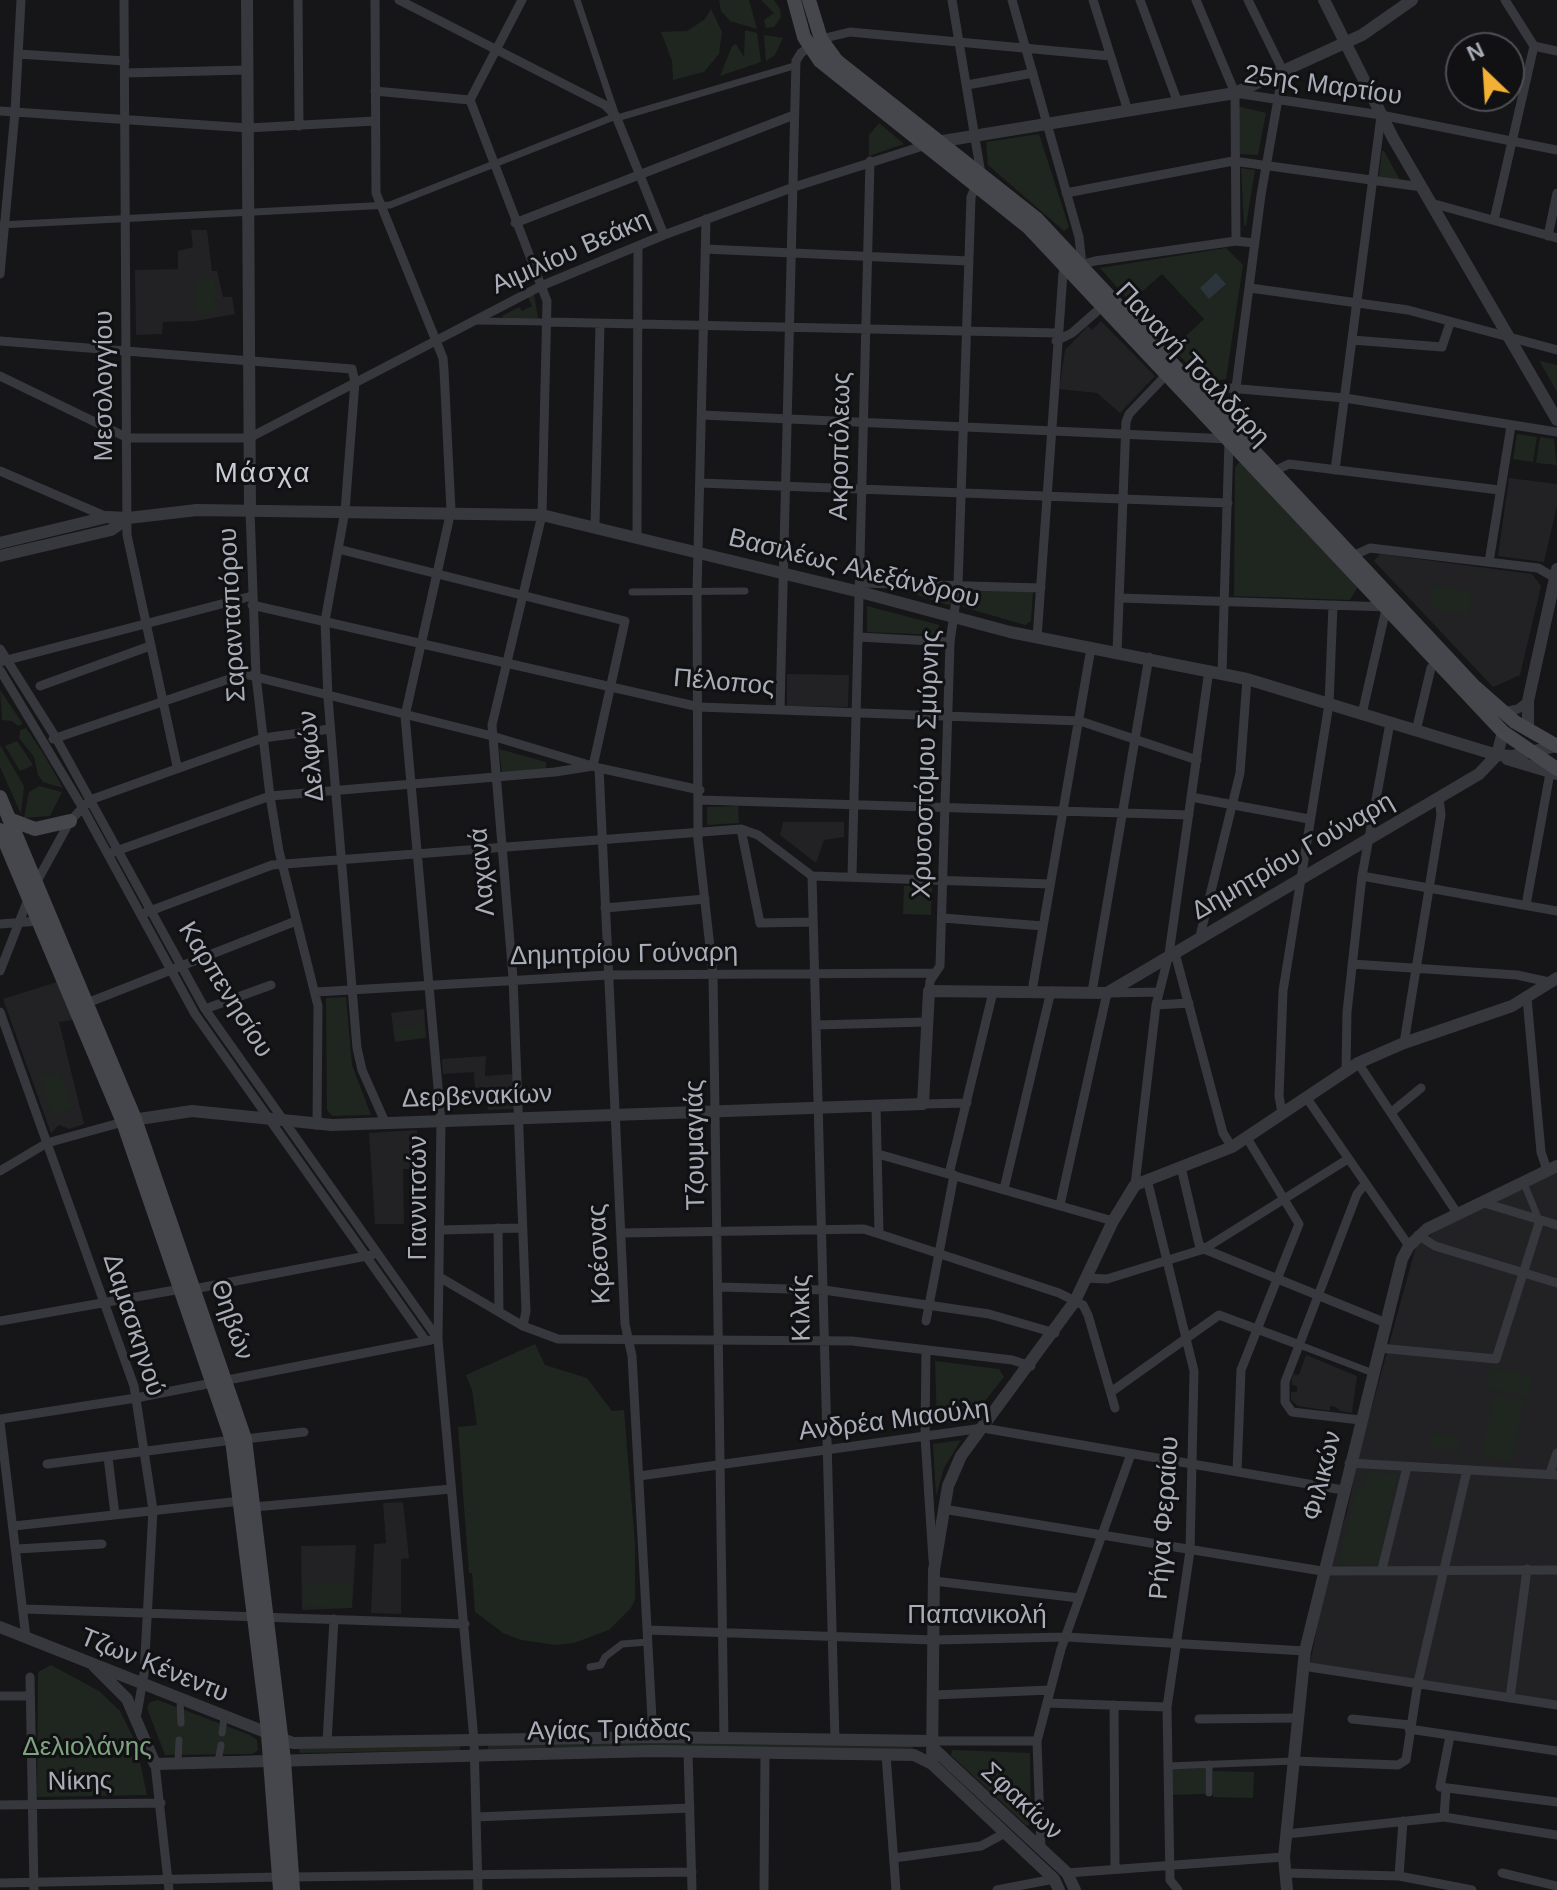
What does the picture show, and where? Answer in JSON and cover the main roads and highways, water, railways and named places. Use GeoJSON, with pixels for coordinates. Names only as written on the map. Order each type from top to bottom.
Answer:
{"type":"FeatureCollection","features":[{"type":"Feature","properties":{"kind":"main road","name":"Παναγή Τσαλδάρη"},"geometry":{"type":"LineString","coordinates":[[794,0],[815,43],[978,179],[1075,266],[1440,658],[1503,732],[1555,772]]}},
{"type":"Feature","properties":{"kind":"main road","name":"Παναγή Τσαλδάρη"},"geometry":{"type":"LineString","coordinates":[[809,0],[815,43]]}},
{"type":"Feature","properties":{"kind":"main road","name":"Παναγή Τσαλδάρη"},"geometry":{"type":"LineString","coordinates":[[1171,370],[1194,385],[1230,432]]}},
{"type":"Feature","properties":{"kind":"main road","name":"Παναγή Τσαλδάρη"},"geometry":{"type":"LineString","coordinates":[[1440,658],[1503,712],[1557,746]]}},
{"type":"Feature","properties":{"kind":"main road","name":"Θηβών"},"geometry":{"type":"LineString","coordinates":[[0,797],[5,824],[6,862],[29,897],[129,1120]]}},
{"type":"Feature","properties":{"kind":"main road"},"geometry":{"type":"LineString","coordinates":[[5,824],[35,829],[70,821]]}},
{"type":"Feature","properties":{"kind":"main road","name":"Θηβών"},"geometry":{"type":"LineString","coordinates":[[5,824],[36,883],[87,1003],[238,1439],[261,1617],[281,1740],[278,1760],[286,1884]]}},
{"type":"Feature","properties":{"kind":"district","name":"Μάσχα"},"geometry":{"type":"Point","coordinates":[263,474]}},
{"type":"Feature","properties":{"kind":"park label","name":"Δελιολάνης"},"geometry":{"type":"Point","coordinates":[87,1748]}}]}
